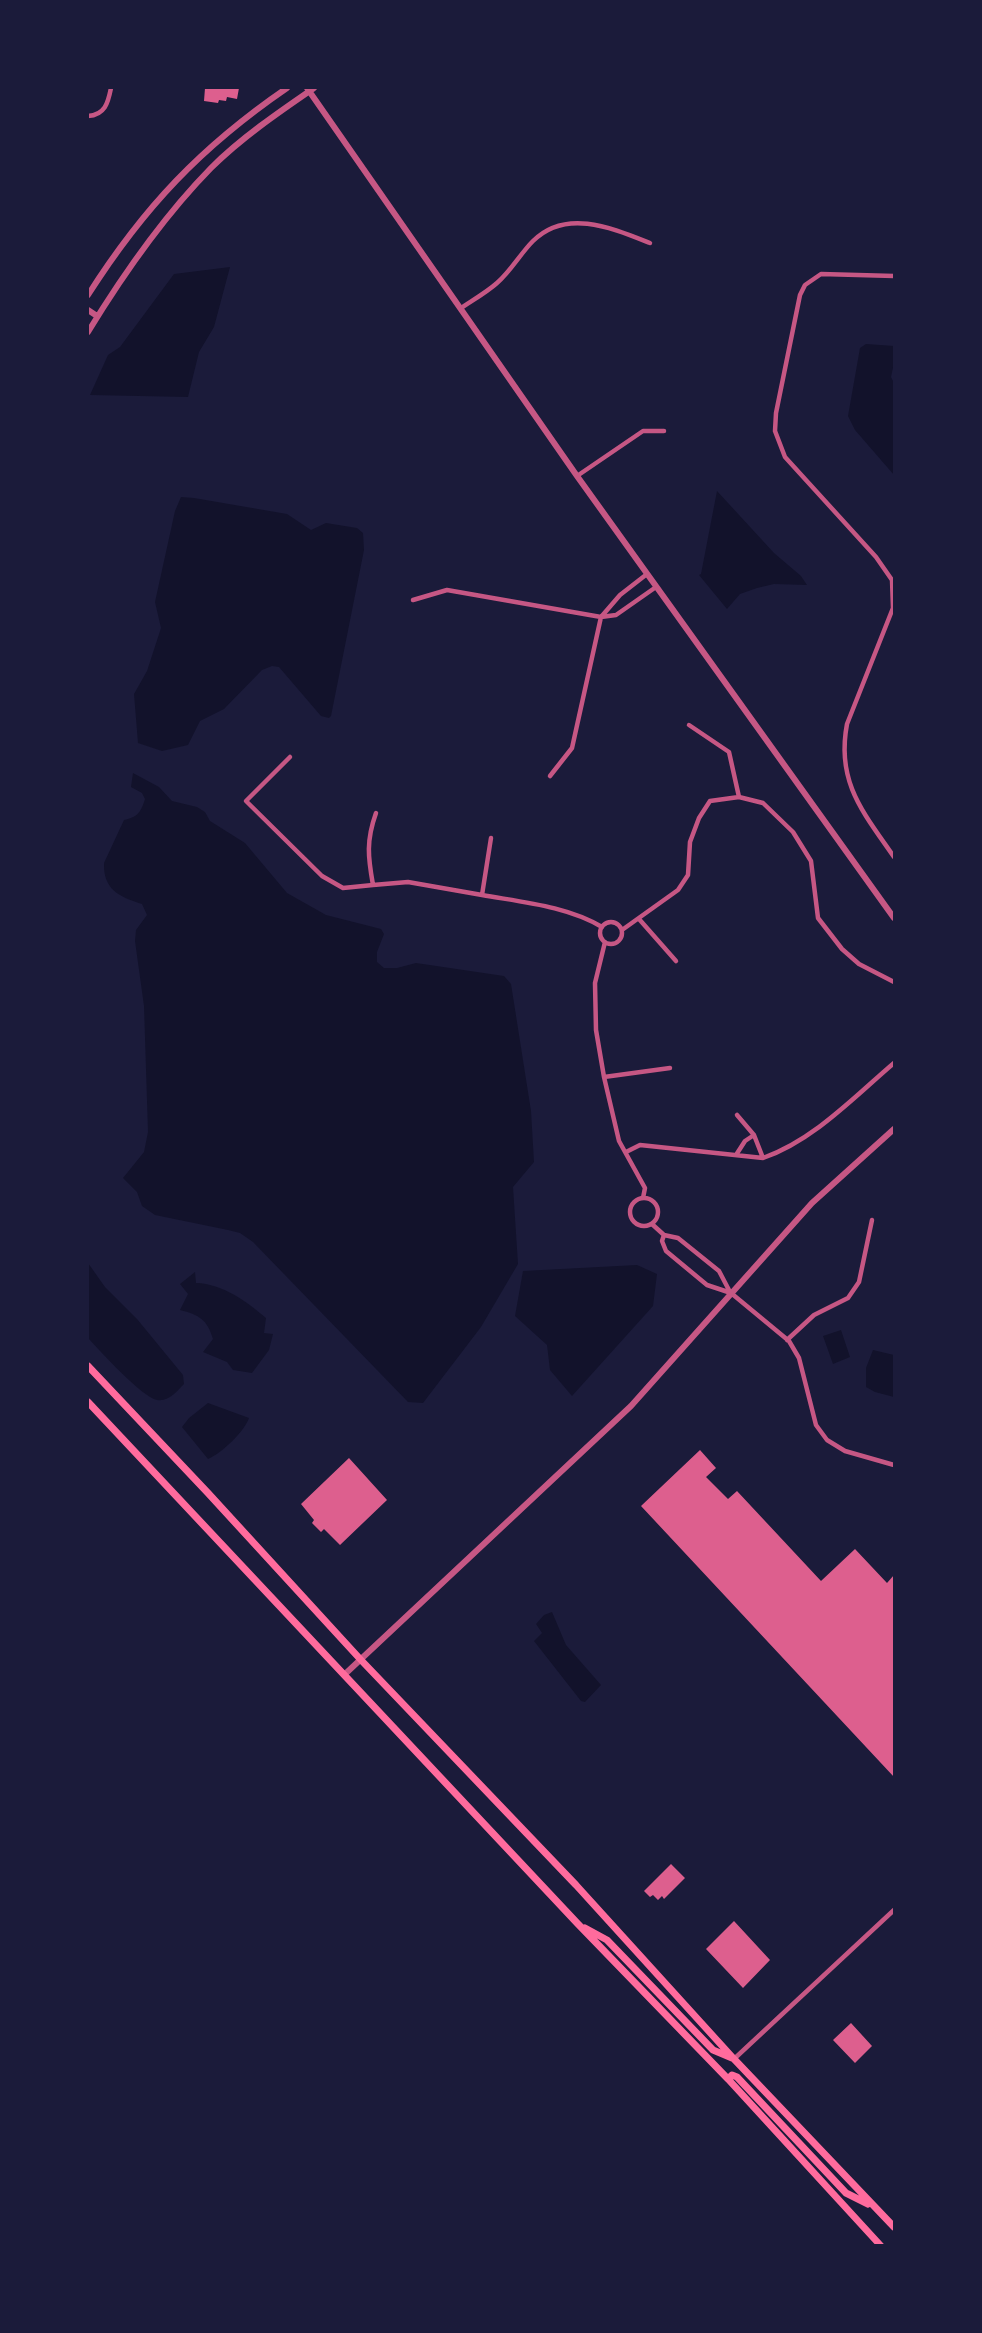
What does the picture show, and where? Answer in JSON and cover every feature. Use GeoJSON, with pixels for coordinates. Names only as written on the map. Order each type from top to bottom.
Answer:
{"type":"FeatureCollection","features":[{"type":"Feature","properties":{"kind":"main road"},"geometry":{"type":"LineString","coordinates":[[88,1366],[894,2227]]}},
{"type":"Feature","properties":{"kind":"main road"},"geometry":{"type":"LineString","coordinates":[[88,1402],[578,1924],[728,2078],[881,2245]]}},
{"type":"Feature","properties":{"kind":"main road"},"geometry":{"type":"LineString","coordinates":[[578,1924],[607,1940],[713,2050],[734,2059]]}},
{"type":"Feature","properties":{"kind":"main road"},"geometry":{"type":"LineString","coordinates":[[728,2078],[732,2075],[737,2077],[845,2193],[875,2207]]}},
{"type":"Feature","properties":{"kind":"street"},"geometry":{"type":"LineString","coordinates":[[88,116],[103,111],[109,102],[111,88]]}},
{"type":"Feature","properties":{"kind":"street"},"geometry":{"type":"LineString","coordinates":[[88,295],[118,249],[166,190],[227,130],[286,88]]}},
{"type":"Feature","properties":{"kind":"street"},"geometry":{"type":"LineString","coordinates":[[88,332],[137,256],[212,167],[310,89],[577,476],[894,918]]}},
{"type":"Feature","properties":{"kind":"street"},"geometry":{"type":"LineString","coordinates":[[461,308],[497,283],[533,241],[550,228],[568,222],[615,229],[650,243]]}},
{"type":"Feature","properties":{"kind":"street"},"geometry":{"type":"LineString","coordinates":[[894,276],[821,274],[805,285],[800,295],[782,382],[775,431],[785,457],[876,557],[892,580],[893,608],[847,724],[843,751],[847,780],[854,797],[894,857]]}},
{"type":"Feature","properties":{"kind":"street"},"geometry":{"type":"LineString","coordinates":[[88,310],[97,316]]}},
{"type":"Feature","properties":{"kind":"street"},"geometry":{"type":"LineString","coordinates":[[577,476],[643,431],[664,431]]}},
{"type":"Feature","properties":{"kind":"street"},"geometry":{"type":"LineString","coordinates":[[550,776],[572,748],[601,617],[620,595],[648,574]]}},
{"type":"Feature","properties":{"kind":"street"},"geometry":{"type":"LineString","coordinates":[[413,600],[447,590],[601,617],[616,615],[656,587]]}},
{"type":"Feature","properties":{"kind":"street"},"geometry":{"type":"LineString","coordinates":[[689,725],[729,752],[739,797]]}},
{"type":"Feature","properties":{"kind":"street"},"geometry":{"type":"LineString","coordinates":[[290,757],[246,801],[322,876],[343,888],[408,882],[556,909],[590,920],[602,928]]}},
{"type":"Feature","properties":{"kind":"street"},"geometry":{"type":"LineString","coordinates":[[622,930],[618,924],[611,922],[602,928],[601,937],[605,942],[613,944],[619,940],[622,930],[678,890],[688,874],[690,842],[699,818],[710,801],[739,797],[763,803],[793,832],[811,861],[818,918],[842,949],[859,964],[894,982]]}},
{"type":"Feature","properties":{"kind":"street"},"geometry":{"type":"LineString","coordinates":[[373,886],[367,849],[369,832],[376,813]]}},
{"type":"Feature","properties":{"kind":"street"},"geometry":{"type":"LineString","coordinates":[[482,895],[491,838]]}},
{"type":"Feature","properties":{"kind":"street"},"geometry":{"type":"LineString","coordinates":[[639,919],[676,961]]}},
{"type":"Feature","properties":{"kind":"street"},"geometry":{"type":"LineString","coordinates":[[605,942],[595,983],[596,1030],[619,1141],[645,1188],[643,1198]]}},
{"type":"Feature","properties":{"kind":"street"},"geometry":{"type":"LineString","coordinates":[[626,1152],[640,1145],[763,1158],[785,1150],[806,1136],[894,1063]]}},
{"type":"Feature","properties":{"kind":"street"},"geometry":{"type":"LineString","coordinates":[[604,1077],[670,1068]]}},
{"type":"Feature","properties":{"kind":"street"},"geometry":{"type":"LineString","coordinates":[[737,1115],[754,1135],[763,1158]]}},
{"type":"Feature","properties":{"kind":"street"},"geometry":{"type":"LineString","coordinates":[[344,1675],[631,1406],[812,1203],[894,1129]]}},
{"type":"Feature","properties":{"kind":"street"},"geometry":{"type":"LineString","coordinates":[[736,1155],[745,1141],[754,1135]]}},
{"type":"Feature","properties":{"kind":"street"},"geometry":{"type":"LineString","coordinates":[[643,1198],[655,1202],[660,1214],[653,1225],[643,1228],[632,1221],[629,1210],[635,1201],[643,1198]]}},
{"type":"Feature","properties":{"kind":"street"},"geometry":{"type":"LineString","coordinates":[[787,1340],[814,1315],[848,1298],[859,1282],[872,1220]]}},
{"type":"Feature","properties":{"kind":"street"},"geometry":{"type":"LineString","coordinates":[[653,1225],[664,1235],[678,1238],[719,1271],[730,1293]]}},
{"type":"Feature","properties":{"kind":"street"},"geometry":{"type":"LineString","coordinates":[[664,1235],[662,1241],[666,1251],[707,1285],[730,1293],[787,1340],[799,1358],[817,1425],[827,1440],[845,1451],[894,1465]]}},
{"type":"Feature","properties":{"kind":"street"},"geometry":{"type":"LineString","coordinates":[[734,2059],[894,1910]]}},
{"type":"Feature","properties":{"kind":"shaded area"},"geometry":{"type":"Polygon","coordinates":[[[230,267],[214,327],[199,352],[188,397],[90,395],[108,355],[120,347],[174,274],[230,267]]]}},
{"type":"Feature","properties":{"kind":"shaded area"},"geometry":{"type":"Polygon","coordinates":[[[866,344],[894,346],[891,377],[894,383],[894,475],[855,430],[848,416],[860,348],[866,344]]]}},
{"type":"Feature","properties":{"kind":"shaded area"},"geometry":{"type":"Polygon","coordinates":[[[717,491],[807,585],[774,584],[757,588],[740,594],[727,609],[699,575],[717,491]]]}},
{"type":"Feature","properties":{"kind":"shaded area"},"geometry":{"type":"Polygon","coordinates":[[[181,497],[287,514],[311,530],[326,523],[357,528],[363,533],[364,550],[329,718],[321,716],[279,667],[272,666],[262,670],[224,709],[200,721],[188,745],[162,751],[138,743],[134,694],[147,671],[161,628],[155,602],[175,511],[181,497]]]}},
{"type":"Feature","properties":{"kind":"shaded area"},"geometry":{"type":"Polygon","coordinates":[[[133,773],[159,787],[172,801],[197,807],[205,812],[210,821],[245,843],[287,893],[326,915],[381,929],[384,934],[377,952],[377,962],[384,968],[416,963],[504,976],[511,984],[531,1111],[534,1162],[513,1187],[518,1264],[481,1327],[423,1403],[408,1402],[253,1242],[240,1233],[155,1215],[142,1206],[137,1192],[123,1178],[144,1152],[148,1132],[144,1006],[135,941],[136,930],[147,915],[142,904],[114,891],[106,880],[104,863],[124,820],[138,813],[145,799],[142,793],[131,787],[133,773]]]}},
{"type":"Feature","properties":{"kind":"shaded area"},"geometry":{"type":"Polygon","coordinates":[[[88,1263],[105,1287],[137,1319],[183,1375],[184,1384],[169,1398],[157,1400],[150,1397],[121,1373],[88,1338],[88,1263]]]}},
{"type":"Feature","properties":{"kind":"shaded area"},"geometry":{"type":"Polygon","coordinates":[[[637,1265],[657,1274],[653,1306],[572,1396],[550,1370],[547,1345],[515,1316],[523,1271],[637,1265]]]}},
{"type":"Feature","properties":{"kind":"shaded area"},"geometry":{"type":"Polygon","coordinates":[[[195,1272],[196,1283],[225,1290],[266,1318],[264,1333],[273,1334],[269,1350],[252,1373],[233,1370],[227,1362],[203,1352],[213,1339],[208,1327],[197,1316],[180,1310],[188,1294],[180,1284],[195,1272]]]}},
{"type":"Feature","properties":{"kind":"shaded area"},"geometry":{"type":"Polygon","coordinates":[[[841,1330],[850,1357],[833,1364],[823,1336],[841,1330]]]}},
{"type":"Feature","properties":{"kind":"shaded area"},"geometry":{"type":"Polygon","coordinates":[[[873,1350],[894,1355],[894,1397],[866,1387],[866,1368],[873,1350]]]}},
{"type":"Feature","properties":{"kind":"shaded area"},"geometry":{"type":"Polygon","coordinates":[[[208,1403],[249,1418],[232,1442],[208,1459],[182,1427],[208,1403]]]}},
{"type":"Feature","properties":{"kind":"shaded area"},"geometry":{"type":"Polygon","coordinates":[[[552,1612],[566,1645],[601,1685],[585,1702],[581,1701],[534,1641],[542,1633],[536,1624],[544,1615],[552,1612]]]}},
{"type":"Feature","properties":{"kind":"building"},"geometry":{"type":"Polygon","coordinates":[[[205,88],[239,88],[237,99],[227,97],[226,101],[219,100],[218,103],[204,101],[205,88]]]}},
{"type":"Feature","properties":{"kind":"building"},"geometry":{"type":"Polygon","coordinates":[[[700,1450],[716,1468],[706,1477],[728,1499],[737,1491],[821,1581],[855,1549],[887,1583],[894,1575],[894,1777],[641,1506],[700,1450]]]}},
{"type":"Feature","properties":{"kind":"building"},"geometry":{"type":"Polygon","coordinates":[[[349,1458],[387,1500],[340,1545],[324,1529],[321,1532],[312,1523],[314,1520],[301,1504],[349,1458]]]}},
{"type":"Feature","properties":{"kind":"building"},"geometry":{"type":"Polygon","coordinates":[[[671,1864],[685,1878],[664,1899],[662,1896],[658,1900],[653,1895],[650,1897],[644,1891],[671,1864]]]}},
{"type":"Feature","properties":{"kind":"building"},"geometry":{"type":"Polygon","coordinates":[[[734,1921],[770,1960],[743,1988],[706,1949],[734,1921]]]}},
{"type":"Feature","properties":{"kind":"building"},"geometry":{"type":"Polygon","coordinates":[[[851,2023],[872,2046],[855,2063],[833,2040],[851,2023]]]}}]}
